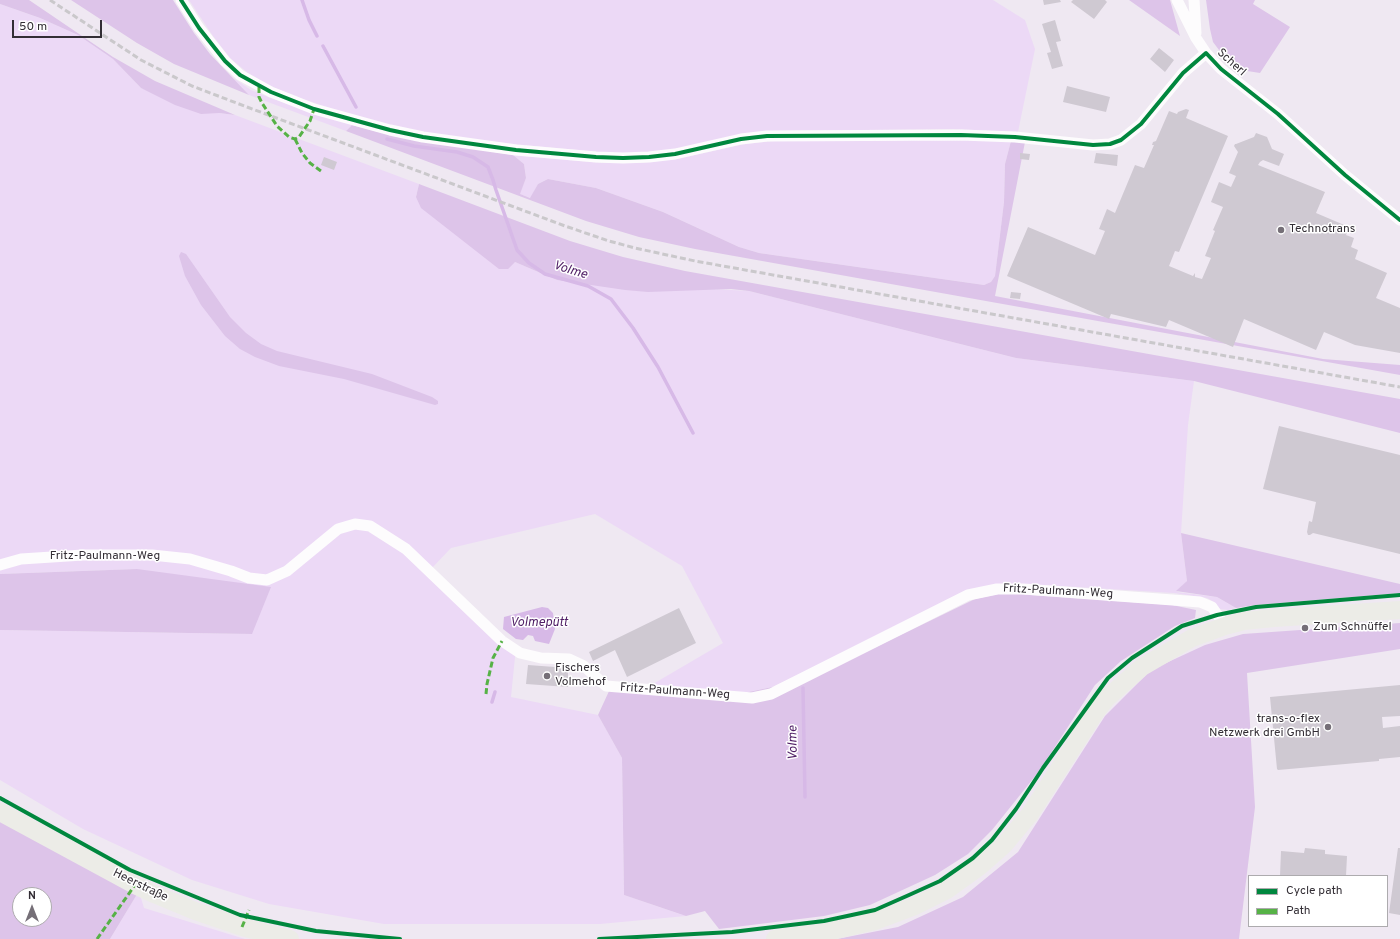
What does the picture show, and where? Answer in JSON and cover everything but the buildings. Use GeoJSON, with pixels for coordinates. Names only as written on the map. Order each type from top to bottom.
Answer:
{"type":"FeatureCollection","features":[{"type":"Feature","properties":{"kind":"main road"},"geometry":{"type":"LineString","coordinates":[[775,939],[827,932],[875,921],[915,906],[947,890],[979,867],[1004,845],[1030,814],[1095,713],[1107,698],[1142,667],[1192,638],[1244,621],[1400,610]]}},
{"type":"Feature","properties":{"kind":"main road","name":"Heerstraße"},"geometry":{"type":"LineString","coordinates":[[0,812],[154,894],[195,911],[242,927],[290,939]]}},
{"type":"Feature","properties":{"kind":"street","name":"Scherl"},"geometry":{"type":"LineString","coordinates":[[181,0],[199,28],[225,61],[240,75],[259,87],[314,109],[390,130],[423,136],[516,150],[596,157],[650,157],[675,154],[741,139],[767,136],[961,134],[1015,137],[1093,145],[1110,144],[1121,140],[1141,124],[1183,73],[1206,53]]}},
{"type":"Feature","properties":{"kind":"street","name":"Scherl"},"geometry":{"type":"LineString","coordinates":[[1177,0],[1196,38],[1206,53],[1221,69],[1278,114],[1345,175],[1400,220]]}},
{"type":"Feature","properties":{"kind":"street"},"geometry":{"type":"LineString","coordinates":[[1194,0],[1196,38]]}},
{"type":"Feature","properties":{"kind":"street","name":"Fritz-Paulmann-Weg"},"geometry":{"type":"LineString","coordinates":[[0,565],[21,559],[83,555],[152,555],[190,559],[249,578],[267,580],[286,571],[338,529],[355,524],[370,526],[406,549],[502,641],[520,653],[541,658],[569,659],[584,666],[606,686],[752,698],[770,694],[968,595],[997,589],[1166,598],[1200,602],[1212,608],[1225,626]]}},
{"type":"Feature","properties":{"kind":"shaded area"},"geometry":{"type":"Polygon","coordinates":[[[0,0],[29,0],[113,57],[155,81],[235,115],[219,113],[201,114],[175,105],[141,88],[113,59],[78,35],[40,18],[0,4],[0,0]]]}},
{"type":"Feature","properties":{"kind":"shaded area"},"geometry":{"type":"Polygon","coordinates":[[[71,0],[173,0],[194,33],[210,54],[249,95],[174,64],[137,43],[71,0]]]}},
{"type":"Feature","properties":{"kind":"shaded area"},"geometry":{"type":"Polygon","coordinates":[[[189,0],[993,0],[1025,20],[1035,49],[1018,132],[952,129],[769,131],[670,150],[634,154],[598,152],[421,133],[356,117],[303,99],[270,86],[248,73],[230,58],[189,0]]]}},
{"type":"Feature","properties":{"kind":"shaded area"},"geometry":{"type":"Polygon","coordinates":[[[1129,0],[1170,0],[1180,36],[1129,0]]]}},
{"type":"Feature","properties":{"kind":"shaded area"},"geometry":{"type":"Polygon","coordinates":[[[1206,0],[1255,0],[1253,4],[1290,27],[1260,73],[1241,70],[1219,50],[1213,42],[1206,0]]]}},
{"type":"Feature","properties":{"kind":"shaded area"},"geometry":{"type":"Polygon","coordinates":[[[0,4],[40,18],[78,35],[113,59],[141,88],[219,113],[235,115],[419,184],[416,197],[515,262],[557,280],[749,291],[1016,358],[1194,381],[1188,425],[1181,533],[1187,581],[1177,592],[1217,597],[1236,608],[1228,610],[1220,609],[1214,602],[1207,598],[1174,593],[1045,585],[991,587],[772,687],[725,697],[641,691],[723,643],[682,566],[595,514],[451,548],[432,568],[516,647],[511,697],[598,715],[622,758],[624,895],[686,916],[600,924],[384,924],[269,904],[192,880],[83,829],[0,780],[0,630],[252,634],[137,569],[0,574],[0,4]]]}},
{"type":"Feature","properties":{"kind":"shaded area"},"geometry":{"type":"Polygon","coordinates":[[[232,77],[251,90],[273,99],[352,125],[346,131],[249,95],[232,77]]]}},
{"type":"Feature","properties":{"kind":"shaded area"},"geometry":{"type":"Polygon","coordinates":[[[352,125],[398,137],[513,155],[524,164],[526,178],[520,194],[530,198],[538,184],[548,179],[596,188],[663,212],[739,247],[759,253],[984,285],[991,282],[995,276],[1004,202],[1005,164],[1011,141],[1025,142],[995,296],[1323,359],[1400,365],[1400,375],[695,249],[639,237],[586,221],[346,131],[352,125]]]}},
{"type":"Feature","properties":{"kind":"shaded area"},"geometry":{"type":"Polygon","coordinates":[[[774,141],[1011,141],[1005,164],[1004,202],[995,276],[991,282],[984,285],[759,253],[739,247],[663,212],[596,188],[548,179],[538,184],[531,198],[519,194],[526,178],[524,164],[513,155],[603,163],[640,163],[677,159],[745,144],[774,141]]]}},
{"type":"Feature","properties":{"kind":"shaded area"},"geometry":{"type":"Polygon","coordinates":[[[419,184],[570,241],[623,257],[685,271],[1400,399],[1400,433],[1194,381],[1016,358],[749,291],[731,289],[648,292],[625,290],[557,280],[515,262],[508,269],[499,269],[421,208],[416,197],[419,184]]]}},
{"type":"Feature","properties":{"kind":"shaded area"},"geometry":{"type":"Polygon","coordinates":[[[181,252],[186,254],[230,317],[246,333],[261,344],[277,351],[372,374],[432,397],[438,401],[438,404],[435,405],[344,379],[279,366],[255,357],[240,349],[225,336],[201,305],[185,276],[179,256],[181,252]]]}},
{"type":"Feature","properties":{"kind":"shaded area"},"geometry":{"type":"Polygon","coordinates":[[[1181,533],[1400,584],[1400,593],[1255,605],[1236,608],[1217,597],[1176,591],[1187,581],[1181,533]]]}},
{"type":"Feature","properties":{"kind":"shaded area"},"geometry":{"type":"Polygon","coordinates":[[[137,569],[271,587],[252,634],[0,630],[0,574],[137,569]]]}},
{"type":"Feature","properties":{"kind":"shaded area"},"geometry":{"type":"Polygon","coordinates":[[[1003,593],[1172,605],[1196,610],[1195,618],[1175,626],[1121,661],[1095,685],[1040,770],[992,830],[968,854],[935,875],[870,905],[824,916],[719,929],[705,911],[686,916],[624,895],[622,758],[598,715],[610,689],[725,697],[810,679],[975,599],[1003,593]]]}},
{"type":"Feature","properties":{"kind":"shaded area"},"geometry":{"type":"Polygon","coordinates":[[[1400,623],[1400,649],[1247,673],[1255,807],[1239,939],[837,939],[898,927],[963,897],[1018,852],[1105,716],[1151,670],[1205,645],[1243,634],[1400,623]]]}},
{"type":"Feature","properties":{"kind":"shaded area"},"geometry":{"type":"Polygon","coordinates":[[[0,817],[139,891],[110,939],[0,939],[0,817]]]}},
{"type":"Feature","properties":{"kind":"shaded area"},"geometry":{"type":"Polygon","coordinates":[[[139,891],[144,908],[245,939],[110,939],[139,891]]]}},
{"type":"Feature","properties":{"kind":"water","name":"Volmepütt"},"geometry":{"type":"Polygon","coordinates":[[[542,607],[548,608],[553,613],[555,629],[549,644],[535,641],[533,636],[528,635],[523,640],[516,639],[503,629],[504,617],[542,607]]]}},
{"type":"Feature","properties":{"kind":"waterway","name":"Volme"},"geometry":{"type":"LineString","coordinates":[[302,0],[309,20],[317,36]]}},
{"type":"Feature","properties":{"kind":"waterway","name":"Volme"},"geometry":{"type":"LineString","coordinates":[[323,46],[356,107]]}},
{"type":"Feature","properties":{"kind":"waterway","name":"Volme"},"geometry":{"type":"LineString","coordinates":[[387,139],[414,146],[457,152],[473,157],[488,167],[517,250],[529,263],[545,274],[588,286],[611,299],[633,328],[658,367],[693,433]]}},
{"type":"Feature","properties":{"kind":"waterway","name":"Volme"},"geometry":{"type":"LineString","coordinates":[[803,688],[805,797]]}},
{"type":"Feature","properties":{"kind":"waterway","name":"Volme"},"geometry":{"type":"LineString","coordinates":[[492,702],[495,692]]}},
{"type":"Feature","properties":{"kind":"railway"},"geometry":{"type":"LineString","coordinates":[[50,0],[141,60],[192,86],[565,226],[609,241],[695,261],[1400,387]]}},
{"type":"Feature","properties":{"kind":"marked path"},"geometry":{"type":"LineString","coordinates":[[259,87],[259,97],[262,103],[277,126],[289,137],[295,139],[299,137],[310,121],[314,109]]}},
{"type":"Feature","properties":{"kind":"marked path"},"geometry":{"type":"LineString","coordinates":[[295,139],[302,153],[310,163],[321,171]]}},
{"type":"Feature","properties":{"kind":"marked path"},"geometry":{"type":"LineString","coordinates":[[486,694],[493,658],[502,641]]}},
{"type":"Feature","properties":{"kind":"marked path"},"geometry":{"type":"LineString","coordinates":[[97,939],[135,885]]}},
{"type":"Feature","properties":{"kind":"marked path"},"geometry":{"type":"LineString","coordinates":[[242,927],[249,910]]}},
{"type":"Feature","properties":{"kind":"cycle path"},"geometry":{"type":"LineString","coordinates":[[181,0],[199,28],[225,61],[240,75],[271,92],[314,109],[390,130],[423,137],[516,150],[596,157],[623,158],[675,154],[741,139],[767,136],[961,135],[1015,137],[1093,145],[1110,144],[1121,140],[1141,124],[1183,73],[1206,53],[1221,69],[1278,114],[1345,175],[1400,220]]}},
{"type":"Feature","properties":{"kind":"cycle path"},"geometry":{"type":"LineString","coordinates":[[599,939],[732,932],[824,921],[875,910],[940,881],[973,858],[992,840],[1016,809],[1043,768],[1108,678],[1132,658],[1182,626],[1217,615],[1256,607],[1400,595]]}},
{"type":"Feature","properties":{"kind":"cycle path"},"geometry":{"type":"LineString","coordinates":[[0,798],[130,870],[240,915],[316,931],[400,939]]}},
{"type":"Feature","properties":{"kind":"place","name":"Technotrans"},"geometry":{"type":"Point","coordinates":[1281,230]}},
{"type":"Feature","properties":{"kind":"place","name":"Zum Schnüffel"},"geometry":{"type":"Point","coordinates":[1305,628]}},
{"type":"Feature","properties":{"kind":"place","name":"Fischers Volmehof"},"geometry":{"type":"Point","coordinates":[547,676]}},
{"type":"Feature","properties":{"kind":"place","name":"trans-o-flex Netzwerk drei GmbH"},"geometry":{"type":"Point","coordinates":[1328,727]}}]}
